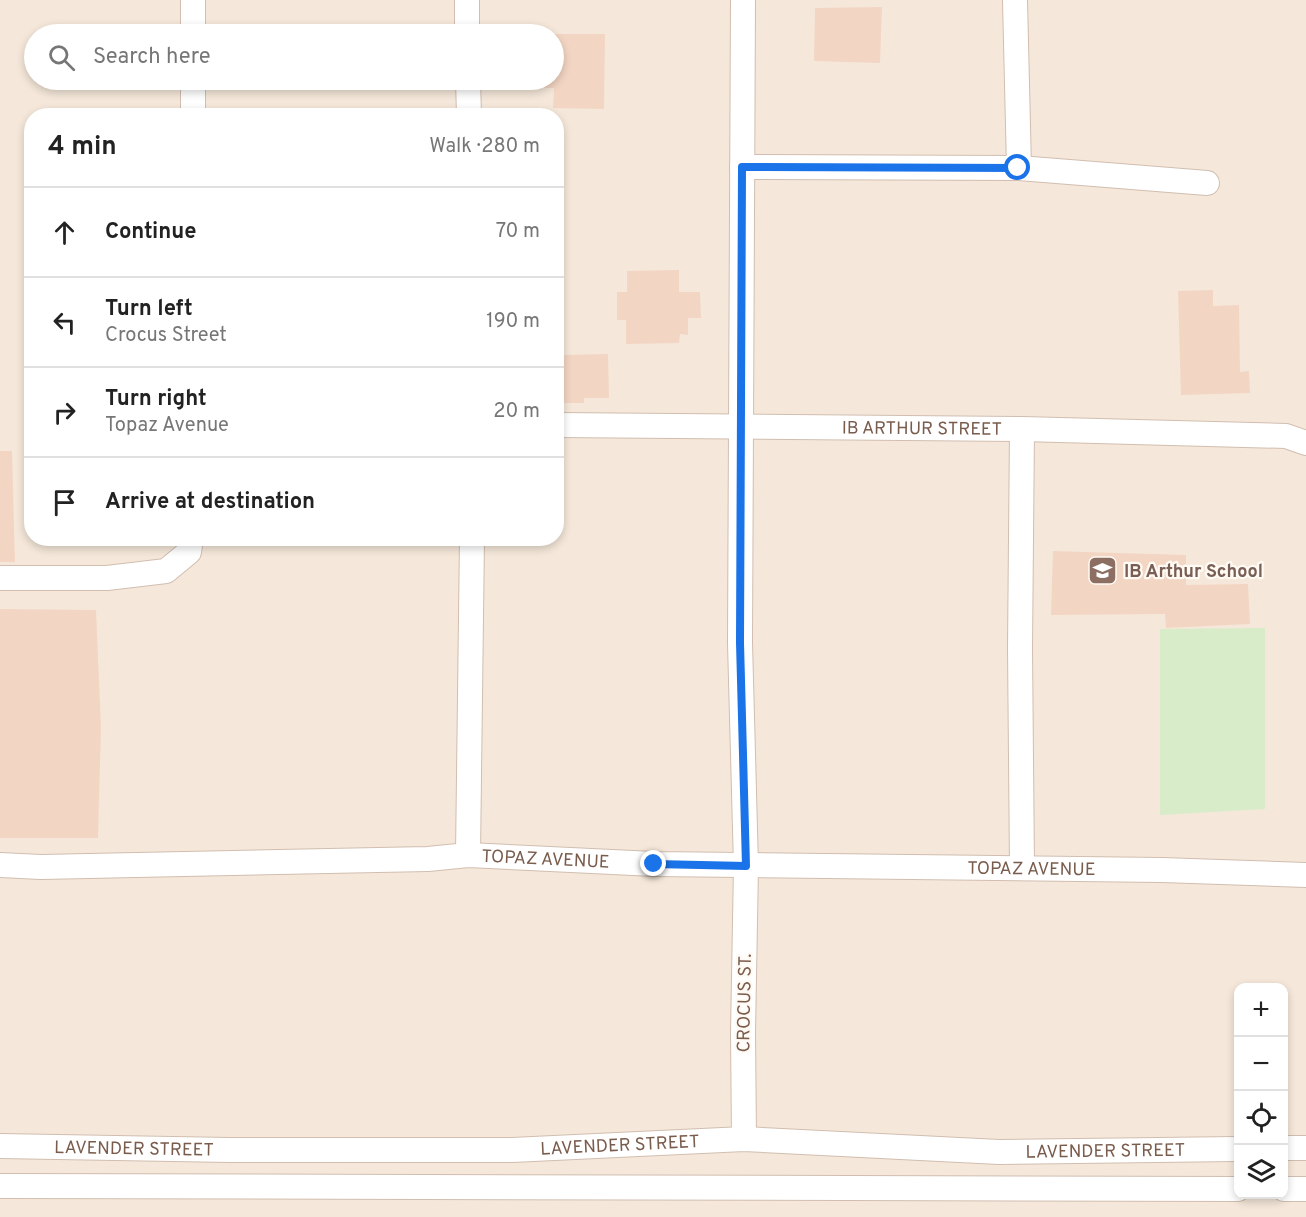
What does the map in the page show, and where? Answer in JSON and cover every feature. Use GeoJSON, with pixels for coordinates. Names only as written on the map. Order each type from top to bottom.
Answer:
{"type":"FeatureCollection","features":[{"type":"Feature","properties":{"kind":"street"},"geometry":{"type":"LineString","coordinates":[[193,24],[194,0]]}},
{"type":"Feature","properties":{"kind":"street"},"geometry":{"type":"LineString","coordinates":[[467,0],[468,24]]}},
{"type":"Feature","properties":{"kind":"street","name":"CROCUS ST."},"geometry":{"type":"LineString","coordinates":[[743,0],[740,643],[746,866],[744,1139]]}},
{"type":"Feature","properties":{"kind":"street"},"geometry":{"type":"LineString","coordinates":[[1015,0],[1018,168]]}},
{"type":"Feature","properties":{"kind":"street"},"geometry":{"type":"LineString","coordinates":[[193,90],[193,108]]}},
{"type":"Feature","properties":{"kind":"street"},"geometry":{"type":"LineString","coordinates":[[468,90],[469,108]]}},
{"type":"Feature","properties":{"kind":"street"},"geometry":{"type":"LineString","coordinates":[[742,167],[1018,168],[1207,183]]}},
{"type":"Feature","properties":{"kind":"street","name":"IB ARTHUR STREET"},"geometry":{"type":"LineString","coordinates":[[564,424],[1022,429],[1296,439]]}},
{"type":"Feature","properties":{"kind":"street"},"geometry":{"type":"LineString","coordinates":[[1022,429],[1020,648],[1022,868]]}},
{"type":"Feature","properties":{"kind":"street"},"geometry":{"type":"LineString","coordinates":[[0,578],[107,578],[166,571],[189,552],[190,546]]}},
{"type":"Feature","properties":{"kind":"street"},"geometry":{"type":"LineString","coordinates":[[468,855],[472,546]]}},
{"type":"Feature","properties":{"kind":"street","name":"TOPAZ AVENUE"},"geometry":{"type":"LineString","coordinates":[[0,865],[64,867],[428,859],[468,855],[746,866],[1162,870],[1306,875]]}},
{"type":"Feature","properties":{"kind":"street","name":"LAVENDER STREET"},"geometry":{"type":"LineString","coordinates":[[0,1146],[230,1150],[512,1150],[744,1139],[999,1152],[1234,1149]]}},
{"type":"Feature","properties":{"kind":"street"},"geometry":{"type":"LineString","coordinates":[[1288,1148],[1306,1148]]}},
{"type":"Feature","properties":{"kind":"street","name":"LAVENDER STREET"},"geometry":{"type":"LineString","coordinates":[[0,1186],[1234,1189]]}},
{"type":"Feature","properties":{"kind":"street"},"geometry":{"type":"LineString","coordinates":[[1288,1189],[1306,1189]]}},
{"type":"Feature","properties":{"kind":"shaded area"},"geometry":{"type":"Polygon","coordinates":[[[0,0],[1306,0],[1306,1217],[0,1217],[0,0]]]}},
{"type":"Feature","properties":{"kind":"green space"},"geometry":{"type":"Polygon","coordinates":[[[1265,628],[1265,809],[1160,815],[1160,629],[1265,628]]]}},
{"type":"Feature","properties":{"kind":"building"},"geometry":{"type":"Polygon","coordinates":[[[882,7],[880,63],[814,61],[815,8],[882,7]]]}},
{"type":"Feature","properties":{"kind":"building"},"geometry":{"type":"Polygon","coordinates":[[[564,34],[605,34],[604,109],[553,108],[554,90],[564,90],[564,34]]]}},
{"type":"Feature","properties":{"kind":"building"},"geometry":{"type":"Polygon","coordinates":[[[679,270],[679,292],[700,292],[701,318],[688,318],[688,335],[680,334],[679,343],[626,344],[626,320],[617,320],[617,292],[627,292],[627,271],[679,270]]]}},
{"type":"Feature","properties":{"kind":"building"},"geometry":{"type":"Polygon","coordinates":[[[1213,290],[1213,306],[1239,305],[1240,372],[1249,371],[1250,393],[1181,395],[1178,291],[1213,290]]]}},
{"type":"Feature","properties":{"kind":"building"},"geometry":{"type":"Polygon","coordinates":[[[608,354],[609,398],[584,398],[584,403],[564,403],[564,355],[608,354]]]}},
{"type":"Feature","properties":{"kind":"building"},"geometry":{"type":"Polygon","coordinates":[[[0,451],[12,451],[15,562],[0,562],[0,451]]]}},
{"type":"Feature","properties":{"kind":"building"},"geometry":{"type":"Polygon","coordinates":[[[1053,551],[1186,555],[1186,585],[1248,584],[1250,624],[1166,628],[1165,614],[1051,615],[1053,551]]]}},
{"type":"Feature","properties":{"kind":"building"},"geometry":{"type":"Polygon","coordinates":[[[0,609],[96,610],[101,727],[98,838],[0,838],[0,609]]]}},
{"type":"Feature","properties":{"kind":"place","name":"IB Arthur School"},"geometry":{"type":"Point","coordinates":[1103,571]}},
{"type":"Feature","properties":{"kind":"route"},"geometry":{"type":"LineString","coordinates":[[654,864],[746,866],[740,643],[742,167],[1018,168]]}}]}
